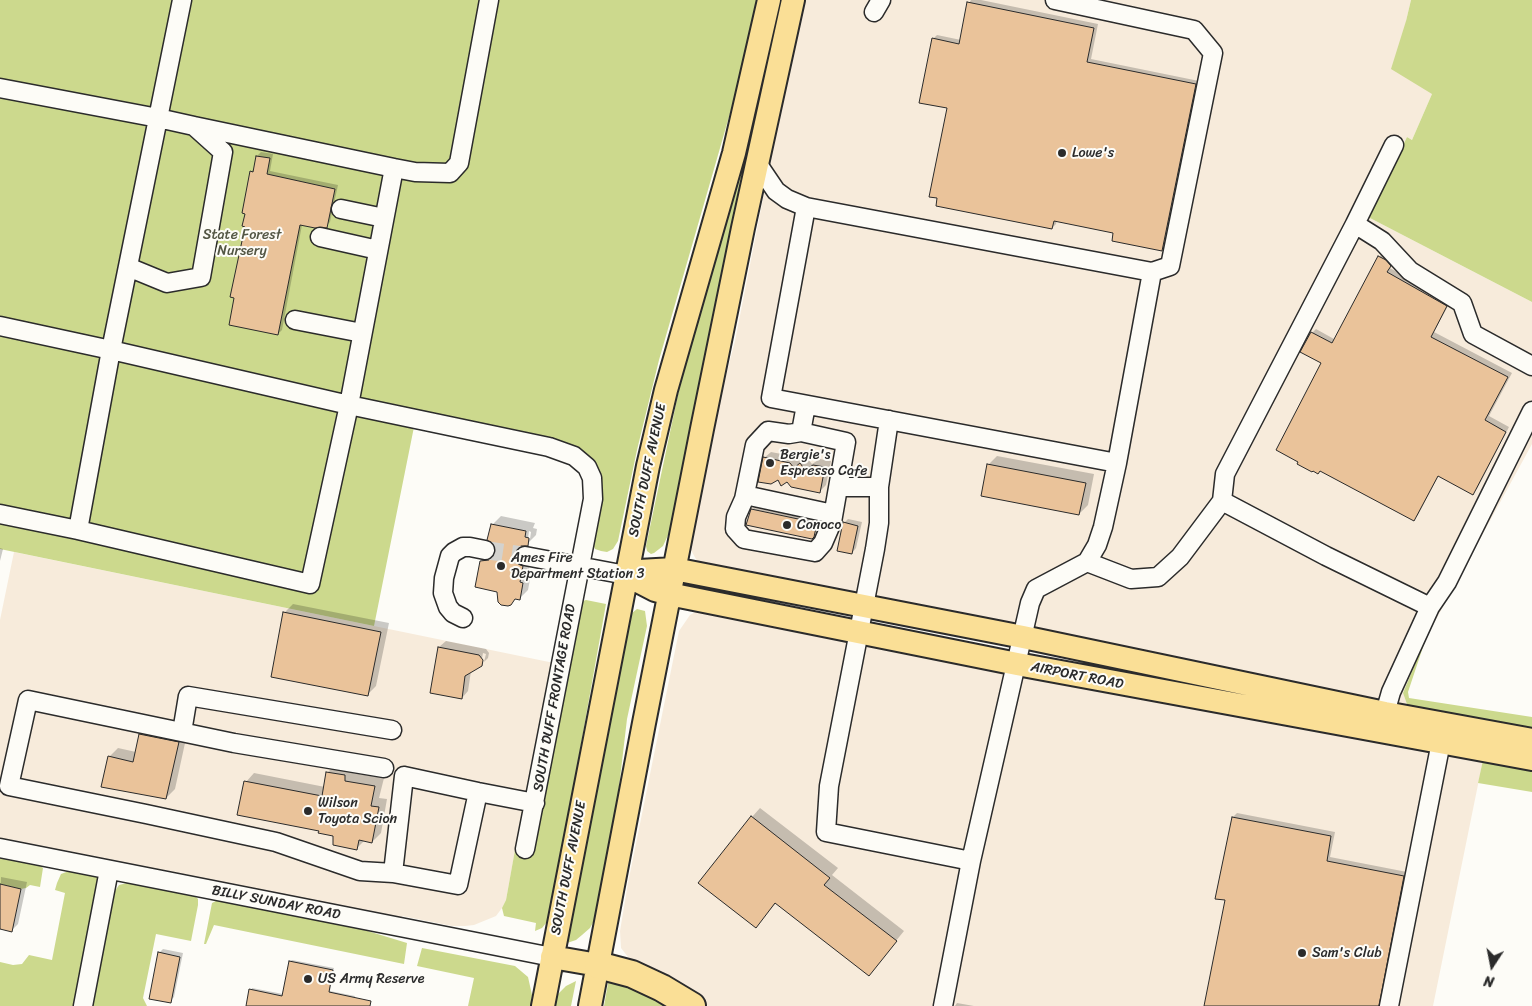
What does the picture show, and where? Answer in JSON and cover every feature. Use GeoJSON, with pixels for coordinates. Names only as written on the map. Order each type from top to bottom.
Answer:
{"type":"FeatureCollection","features":[{"type":"Feature","properties":{"kind":"highway"},"geometry":{"type":"LineString","coordinates":[[598,966],[632,974],[662,988],[692,1006]]}},
{"type":"Feature","properties":{"kind":"main road","name":"SOUTH DUFF AVENUE"},"geometry":{"type":"LineString","coordinates":[[543,1006],[648,466],[666,390],[734,153],[769,0]]}},
{"type":"Feature","properties":{"kind":"main road"},"geometry":{"type":"LineString","coordinates":[[590,1006],[702,429],[793,0]]}},
{"type":"Feature","properties":{"kind":"main road","name":"AIRPORT ROAD"},"geometry":{"type":"LineString","coordinates":[[626,575],[639,571],[674,568],[1023,637],[1386,713],[1532,740]]}},
{"type":"Feature","properties":{"kind":"main road","name":"AIRPORT ROAD"},"geometry":{"type":"LineString","coordinates":[[626,575],[655,590],[669,594],[1017,664],[1532,759]]}},
{"type":"Feature","properties":{"kind":"main road"},"geometry":{"type":"LineString","coordinates":[[552,958],[598,966]]}},
{"type":"Feature","properties":{"kind":"street"},"geometry":{"type":"LineString","coordinates":[[78,530],[128,267],[182,0]]}},
{"type":"Feature","properties":{"kind":"street"},"geometry":{"type":"LineString","coordinates":[[0,88],[158,118],[394,168],[415,172],[450,174],[459,163],[489,0]]}},
{"type":"Feature","properties":{"kind":"street"},"geometry":{"type":"LineString","coordinates":[[757,163],[776,191],[787,199],[806,207],[1152,272],[1170,266],[1213,53],[1194,30],[1055,0]]}},
{"type":"Feature","properties":{"kind":"street"},"geometry":{"type":"LineString","coordinates":[[128,267],[167,282],[201,277],[224,152],[194,126]]}},
{"type":"Feature","properties":{"kind":"street"},"geometry":{"type":"LineString","coordinates":[[1087,562],[1131,579],[1158,577],[1180,557],[1222,501],[1225,474],[1356,224],[1394,145]]}},
{"type":"Feature","properties":{"kind":"street"},"geometry":{"type":"LineString","coordinates":[[0,514],[78,530],[310,584],[349,405],[394,168]]}},
{"type":"Feature","properties":{"kind":"street"},"geometry":{"type":"LineString","coordinates":[[806,207],[771,398],[1117,463]]}},
{"type":"Feature","properties":{"kind":"street"},"geometry":{"type":"LineString","coordinates":[[341,209],[384,218]]}},
{"type":"Feature","properties":{"kind":"street"},"geometry":{"type":"LineString","coordinates":[[1356,224],[1382,241],[1410,271],[1462,303],[1472,334],[1532,366]]}},
{"type":"Feature","properties":{"kind":"street"},"geometry":{"type":"LineString","coordinates":[[320,237],[378,250]]}},
{"type":"Feature","properties":{"kind":"street"},"geometry":{"type":"LineString","coordinates":[[943,1006],[972,861],[1030,603],[1036,589],[1087,562],[1097,545],[1103,527],[1117,463],[1152,272]]}},
{"type":"Feature","properties":{"kind":"street"},"geometry":{"type":"LineString","coordinates":[[295,320],[362,333]]}},
{"type":"Feature","properties":{"kind":"street","name":"SOUTH DUFF FRONTAGE ROAD"},"geometry":{"type":"LineString","coordinates":[[0,326],[349,405],[549,447],[574,456],[587,467],[592,478],[593,499],[525,849]]}},
{"type":"Feature","properties":{"kind":"street"},"geometry":{"type":"LineString","coordinates":[[801,432],[806,405]]}},
{"type":"Feature","properties":{"kind":"street"},"geometry":{"type":"LineString","coordinates":[[1386,713],[1390,692],[1430,607],[1447,582],[1532,411]]}},
{"type":"Feature","properties":{"kind":"street"},"geometry":{"type":"LineString","coordinates":[[889,420],[879,487],[879,523],[865,606],[829,786],[826,832],[972,861]]}},
{"type":"Feature","properties":{"kind":"street"},"geometry":{"type":"LineString","coordinates":[[768,431],[789,434],[801,432],[846,442],[838,487],[832,522],[823,543],[815,552],[744,539],[736,529],[736,517],[745,495],[756,446],[768,431]]}},
{"type":"Feature","properties":{"kind":"street"},"geometry":{"type":"LineString","coordinates":[[838,487],[879,487]]}},
{"type":"Feature","properties":{"kind":"street"},"geometry":{"type":"LineString","coordinates":[[745,495],[833,514]]}},
{"type":"Feature","properties":{"kind":"street"},"geometry":{"type":"LineString","coordinates":[[1222,501],[1326,556],[1430,607]]}},
{"type":"Feature","properties":{"kind":"street"},"geometry":{"type":"LineString","coordinates":[[462,618],[453,613],[448,607],[443,593],[444,578],[450,556],[463,547],[485,550]]}},
{"type":"Feature","properties":{"kind":"street","name":"AIRPORT ROAD"},"geometry":{"type":"LineString","coordinates":[[525,556],[626,575]]}},
{"type":"Feature","properties":{"kind":"street"},"geometry":{"type":"LineString","coordinates":[[182,732],[188,696],[392,730]]}},
{"type":"Feature","properties":{"kind":"street"},"geometry":{"type":"LineString","coordinates":[[384,768],[234,743],[28,700],[9,786],[276,842],[360,871],[393,873],[458,885],[478,792]]}},
{"type":"Feature","properties":{"kind":"street"},"geometry":{"type":"LineString","coordinates":[[1388,1006],[1441,742]]}},
{"type":"Feature","properties":{"kind":"street"},"geometry":{"type":"LineString","coordinates":[[393,873],[404,776],[535,803]]}},
{"type":"Feature","properties":{"kind":"street","name":"BILLY SUNDAY ROAD"},"geometry":{"type":"LineString","coordinates":[[0,848],[552,958]]}},
{"type":"Feature","properties":{"kind":"street"},"geometry":{"type":"LineString","coordinates":[[83,1006],[110,870]]}},
{"type":"Feature","properties":{"kind":"shaded area"},"geometry":{"type":"Polygon","coordinates":[[[806,0],[1411,0],[1406,21],[1432,94],[1412,140],[1407,137],[1368,217],[1532,302],[1532,444],[1426,638],[1403,693],[1408,707],[713,569],[697,561],[691,550],[692,532],[722,391],[735,341],[783,97],[806,0]]]}},
{"type":"Feature","properties":{"kind":"shaded area"},"geometry":{"type":"Polygon","coordinates":[[[14,552],[554,663],[526,812],[522,812],[506,900],[502,908],[496,916],[474,925],[452,926],[402,916],[403,919],[0,840],[0,620],[14,552]]]}},
{"type":"Feature","properties":{"kind":"shaded area"},"geometry":{"type":"Polygon","coordinates":[[[697,611],[1483,760],[1433,1006],[708,1006],[697,997],[628,957],[621,948],[620,931],[679,631],[690,615],[697,611]]]}},
{"type":"Feature","properties":{"kind":"green space","name":"State Forest Nursery"},"geometry":{"type":"Polygon","coordinates":[[[0,0],[758,0],[737,89],[659,360],[637,450],[618,541],[613,549],[607,552],[601,551],[595,549],[593,544],[591,463],[417,412],[374,626],[0,549],[0,0]]]}},
{"type":"Feature","properties":{"kind":"green space"},"geometry":{"type":"Polygon","coordinates":[[[1411,0],[1532,0],[1532,302],[1368,217],[1407,137],[1412,140],[1432,94],[1391,69],[1411,0]]]}},
{"type":"Feature","properties":{"kind":"green space"},"geometry":{"type":"Polygon","coordinates":[[[746,143],[752,144],[669,533],[663,546],[651,554],[647,551],[646,546],[680,385],[711,263],[746,143]]]}},
{"type":"Feature","properties":{"kind":"green space"},"geometry":{"type":"Polygon","coordinates":[[[586,600],[606,604],[550,918],[542,928],[535,931],[536,923],[504,916],[502,908],[506,900],[522,811],[526,812],[579,607],[586,600]]]}},
{"type":"Feature","properties":{"kind":"green space"},"geometry":{"type":"Polygon","coordinates":[[[637,609],[645,611],[647,626],[627,719],[617,804],[595,919],[590,928],[582,935],[576,940],[567,943],[625,630],[632,613],[637,609]]]}},
{"type":"Feature","properties":{"kind":"green space"},"geometry":{"type":"Polygon","coordinates":[[[1426,638],[1408,692],[1409,698],[1532,717],[1532,732],[1408,707],[1403,693],[1426,638]]]}},
{"type":"Feature","properties":{"kind":"green space"},"geometry":{"type":"Polygon","coordinates":[[[1483,760],[1532,769],[1532,792],[1478,783],[1483,760]]]}},
{"type":"Feature","properties":{"kind":"green space"},"geometry":{"type":"Polygon","coordinates":[[[0,857],[39,865],[43,868],[40,887],[30,885],[21,889],[0,884],[0,857]]]}},
{"type":"Feature","properties":{"kind":"green space"},"geometry":{"type":"Polygon","coordinates":[[[69,871],[98,876],[101,882],[77,1006],[0,1006],[0,962],[13,965],[22,964],[29,955],[52,960],[65,893],[55,890],[61,874],[69,871]]]}},
{"type":"Feature","properties":{"kind":"green space"},"geometry":{"type":"Polygon","coordinates":[[[131,882],[194,895],[198,899],[198,905],[191,941],[156,934],[143,998],[147,1006],[92,1006],[115,891],[119,885],[131,882]]]}},
{"type":"Feature","properties":{"kind":"green space"},"geometry":{"type":"Polygon","coordinates":[[[218,900],[348,925],[407,943],[404,964],[214,925],[206,944],[204,944],[212,903],[218,900]]]}},
{"type":"Feature","properties":{"kind":"green space"},"geometry":{"type":"Polygon","coordinates":[[[422,948],[515,966],[528,977],[532,995],[531,1006],[468,1006],[474,978],[417,966],[422,948]]]}},
{"type":"Feature","properties":{"kind":"green space"},"geometry":{"type":"Polygon","coordinates":[[[609,978],[674,1006],[604,1006],[609,978]]]}},
{"type":"Feature","properties":{"kind":"green space"},"geometry":{"type":"Polygon","coordinates":[[[576,981],[571,1006],[552,1006],[557,995],[566,986],[576,981]]]}},
{"type":"Feature","properties":{"kind":"building","name":"Lowe's"},"geometry":{"type":"Polygon","coordinates":[[[967,2],[1094,28],[1087,62],[1196,84],[1162,251],[1112,241],[1113,233],[1054,221],[1052,229],[936,206],[937,198],[929,197],[947,108],[919,103],[932,38],[959,44],[967,2]]]}},
{"type":"Feature","properties":{"kind":"building"},"geometry":{"type":"Polygon","coordinates":[[[256,156],[270,158],[267,174],[335,189],[327,228],[300,225],[278,335],[229,325],[234,298],[230,297],[245,227],[242,226],[245,214],[242,213],[250,171],[253,172],[256,156]]]}},
{"type":"Feature","properties":{"kind":"building"},"geometry":{"type":"Polygon","coordinates":[[[1378,256],[1386,260],[1391,266],[1387,272],[1447,306],[1431,337],[1508,377],[1485,420],[1506,432],[1473,495],[1438,476],[1414,521],[1320,471],[1318,474],[1312,472],[1276,450],[1321,363],[1300,352],[1311,332],[1332,343],[1378,256]]]}},
{"type":"Feature","properties":{"kind":"building"},"geometry":{"type":"Polygon","coordinates":[[[763,457],[790,463],[794,468],[800,463],[805,470],[813,465],[825,467],[820,493],[791,487],[787,482],[781,486],[778,480],[771,484],[758,482],[763,457]]]}},
{"type":"Feature","properties":{"kind":"building"},"geometry":{"type":"Polygon","coordinates":[[[987,464],[1086,483],[1079,515],[981,496],[987,464]]]}},
{"type":"Feature","properties":{"kind":"building"},"geometry":{"type":"Polygon","coordinates":[[[751,509],[817,523],[814,537],[812,539],[746,525],[751,509]]]}},
{"type":"Feature","properties":{"kind":"building"},"geometry":{"type":"Polygon","coordinates":[[[843,522],[858,526],[852,554],[837,551],[843,522]]]}},
{"type":"Feature","properties":{"kind":"building","name":"Ames Fire Department Station 3"},"geometry":{"type":"Polygon","coordinates":[[[491,524],[526,531],[525,537],[529,538],[528,546],[521,546],[517,549],[515,555],[518,564],[523,566],[520,582],[523,583],[520,600],[515,599],[508,606],[501,605],[498,602],[497,592],[475,587],[480,561],[489,560],[495,553],[495,546],[487,540],[491,524]]]}},
{"type":"Feature","properties":{"kind":"building"},"geometry":{"type":"Polygon","coordinates":[[[283,612],[381,632],[368,696],[271,677],[283,612]]]}},
{"type":"Feature","properties":{"kind":"building"},"geometry":{"type":"Polygon","coordinates":[[[438,647],[479,655],[483,660],[482,666],[465,676],[462,699],[430,693],[438,647]]]}},
{"type":"Feature","properties":{"kind":"building"},"geometry":{"type":"Polygon","coordinates":[[[139,734],[179,742],[166,799],[101,787],[108,756],[133,762],[139,734]]]}},
{"type":"Feature","properties":{"kind":"building","name":"Wilson Toyota Scion"},"geometry":{"type":"Polygon","coordinates":[[[326,772],[345,775],[345,781],[375,786],[371,806],[379,807],[372,843],[359,840],[357,850],[333,845],[333,836],[318,833],[319,831],[237,815],[244,781],[322,796],[326,772]]]}},
{"type":"Feature","properties":{"kind":"building"},"geometry":{"type":"Polygon","coordinates":[[[751,816],[830,878],[824,885],[897,941],[869,976],[775,903],[756,928],[698,883],[751,816]]]}},
{"type":"Feature","properties":{"kind":"building","name":"Sam's Club"},"geometry":{"type":"Polygon","coordinates":[[[1232,817],[1331,836],[1327,861],[1404,876],[1379,1006],[1204,1006],[1225,900],[1215,899],[1232,817]]]}},
{"type":"Feature","properties":{"kind":"building"},"geometry":{"type":"Polygon","coordinates":[[[0,884],[21,889],[12,932],[0,929],[0,884]]]}},
{"type":"Feature","properties":{"kind":"building"},"geometry":{"type":"Polygon","coordinates":[[[158,952],[180,957],[171,1003],[149,999],[158,952]]]}},
{"type":"Feature","properties":{"kind":"building","name":"US Army Reserve"},"geometry":{"type":"Polygon","coordinates":[[[289,961],[333,970],[329,992],[371,1001],[370,1006],[246,1006],[249,989],[282,996],[289,961]]]}},
{"type":"Feature","properties":{"kind":"tunnel"},"geometry":{"type":"LineString","coordinates":[[485,550],[525,556]]}},
{"type":"Feature","properties":{"kind":"place","name":"Lowe's"},"geometry":{"type":"Point","coordinates":[1062,153]}},
{"type":"Feature","properties":{"kind":"place","name":"Bergie's Espresso Cafe"},"geometry":{"type":"Point","coordinates":[770,463]}},
{"type":"Feature","properties":{"kind":"place","name":"Conoco"},"geometry":{"type":"Point","coordinates":[787,525]}},
{"type":"Feature","properties":{"kind":"place","name":"Ames Fire Department Station 3"},"geometry":{"type":"Point","coordinates":[501,566]}},
{"type":"Feature","properties":{"kind":"place","name":"Wilson Toyota Scion"},"geometry":{"type":"Point","coordinates":[308,811]}},
{"type":"Feature","properties":{"kind":"place","name":"Sam's Club"},"geometry":{"type":"Point","coordinates":[1302,953]}},
{"type":"Feature","properties":{"kind":"place","name":"US Army Reserve"},"geometry":{"type":"Point","coordinates":[308,979]}}]}
